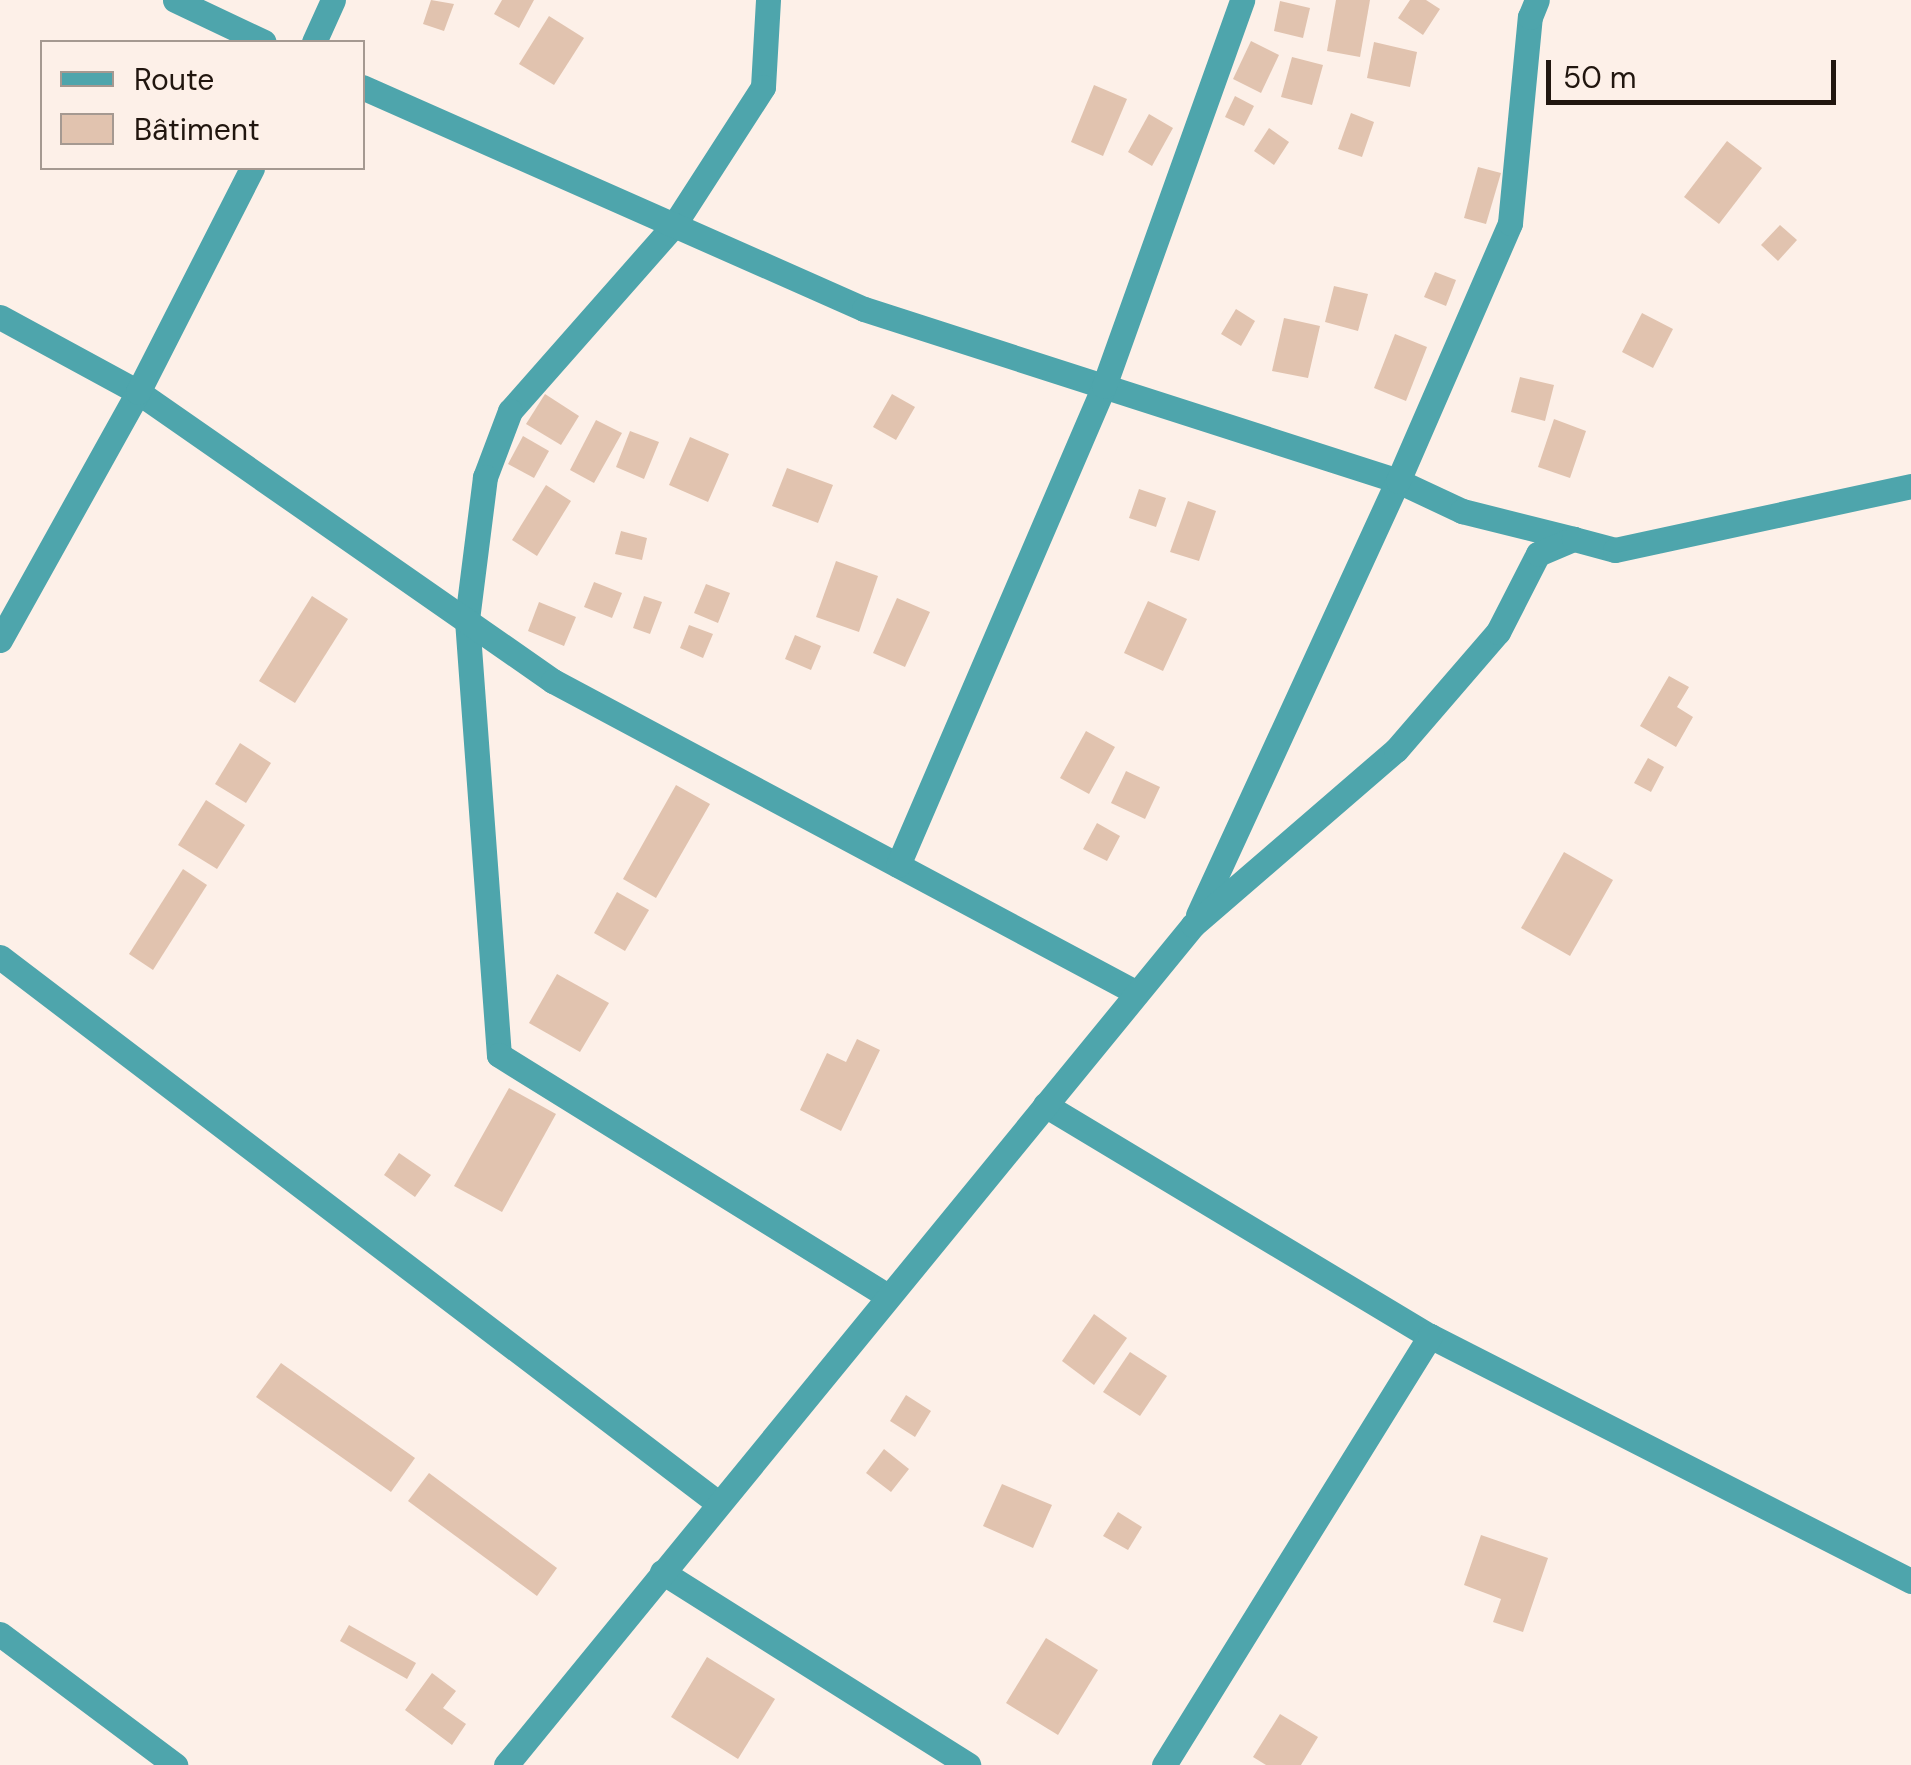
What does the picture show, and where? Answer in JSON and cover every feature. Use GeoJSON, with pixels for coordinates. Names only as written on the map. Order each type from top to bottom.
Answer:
{"type":"FeatureCollection","features":[{"type":"Feature","properties":{"kind":"street"},"geometry":{"type":"LineString","coordinates":[[175,0],[260,40]]}},
{"type":"Feature","properties":{"kind":"street"},"geometry":{"type":"LineString","coordinates":[[315,40],[333,0]]}},
{"type":"Feature","properties":{"kind":"street"},"geometry":{"type":"LineString","coordinates":[[768,0],[763,87],[674,225],[510,412],[485,477],[467,620],[499,1055],[888,1296]]}},
{"type":"Feature","properties":{"kind":"street"},"geometry":{"type":"LineString","coordinates":[[898,865],[1104,386],[1242,0]]}},
{"type":"Feature","properties":{"kind":"street"},"geometry":{"type":"LineString","coordinates":[[1193,925],[1398,481],[1510,223],[1530,17],[1537,0]]}},
{"type":"Feature","properties":{"kind":"street"},"geometry":{"type":"LineString","coordinates":[[365,88],[864,309],[1398,481],[1462,510],[1614,550],[1911,486]]}},
{"type":"Feature","properties":{"kind":"street"},"geometry":{"type":"LineString","coordinates":[[0,640],[138,392],[251,170]]}},
{"type":"Feature","properties":{"kind":"street"},"geometry":{"type":"LineString","coordinates":[[0,317],[138,392],[553,680],[1137,992]]}},
{"type":"Feature","properties":{"kind":"street"},"geometry":{"type":"LineString","coordinates":[[506,1765],[1193,925],[1396,750],[1498,632],[1538,554],[1574,539]]}},
{"type":"Feature","properties":{"kind":"street"},"geometry":{"type":"LineString","coordinates":[[0,957],[718,1503]]}},
{"type":"Feature","properties":{"kind":"street"},"geometry":{"type":"LineString","coordinates":[[1045,1105],[1430,1336],[1911,1581]]}},
{"type":"Feature","properties":{"kind":"street"},"geometry":{"type":"LineString","coordinates":[[1164,1765],[1430,1336]]}},
{"type":"Feature","properties":{"kind":"street"},"geometry":{"type":"LineString","coordinates":[[662,1572],[968,1765]]}},
{"type":"Feature","properties":{"kind":"street"},"geometry":{"type":"LineString","coordinates":[[0,1634],[175,1765]]}},
{"type":"Feature","properties":{"kind":"building"},"geometry":{"type":"Polygon","coordinates":[[[431,0],[454,4],[444,31],[423,24],[431,0]]]}},
{"type":"Feature","properties":{"kind":"building"},"geometry":{"type":"Polygon","coordinates":[[[502,0],[534,0],[519,28],[494,14],[502,0]]]}},
{"type":"Feature","properties":{"kind":"building"},"geometry":{"type":"Polygon","coordinates":[[[1336,0],[1370,0],[1360,57],[1327,51],[1336,0]]]}},
{"type":"Feature","properties":{"kind":"building"},"geometry":{"type":"Polygon","coordinates":[[[1410,0],[1426,0],[1440,9],[1423,35],[1398,18],[1410,0]]]}},
{"type":"Feature","properties":{"kind":"building"},"geometry":{"type":"Polygon","coordinates":[[[1280,1],[1310,8],[1303,38],[1274,31],[1280,1]]]}},
{"type":"Feature","properties":{"kind":"building"},"geometry":{"type":"Polygon","coordinates":[[[549,16],[584,38],[554,85],[519,64],[549,16]]]}},
{"type":"Feature","properties":{"kind":"building"},"geometry":{"type":"Polygon","coordinates":[[[1251,41],[1279,55],[1261,93],[1233,79],[1251,41]]]}},
{"type":"Feature","properties":{"kind":"building"},"geometry":{"type":"Polygon","coordinates":[[[1374,42],[1417,52],[1410,87],[1367,78],[1374,42]]]}},
{"type":"Feature","properties":{"kind":"building"},"geometry":{"type":"Polygon","coordinates":[[[1292,57],[1323,65],[1312,105],[1281,97],[1292,57]]]}},
{"type":"Feature","properties":{"kind":"building"},"geometry":{"type":"Polygon","coordinates":[[[1094,85],[1127,99],[1103,156],[1071,142],[1094,85]]]}},
{"type":"Feature","properties":{"kind":"building"},"geometry":{"type":"Polygon","coordinates":[[[1235,96],[1254,106],[1244,126],[1225,117],[1235,96]]]}},
{"type":"Feature","properties":{"kind":"building"},"geometry":{"type":"Polygon","coordinates":[[[1351,113],[1374,122],[1362,157],[1338,149],[1351,113]]]}},
{"type":"Feature","properties":{"kind":"building"},"geometry":{"type":"Polygon","coordinates":[[[1149,114],[1173,128],[1152,166],[1128,152],[1149,114]]]}},
{"type":"Feature","properties":{"kind":"building"},"geometry":{"type":"Polygon","coordinates":[[[1269,128],[1289,142],[1274,165],[1254,151],[1269,128]]]}},
{"type":"Feature","properties":{"kind":"building"},"geometry":{"type":"Polygon","coordinates":[[[1727,141],[1762,168],[1719,224],[1684,197],[1727,141]]]}},
{"type":"Feature","properties":{"kind":"building"},"geometry":{"type":"Polygon","coordinates":[[[1478,167],[1501,173],[1486,224],[1464,218],[1478,167]]]}},
{"type":"Feature","properties":{"kind":"building"},"geometry":{"type":"Polygon","coordinates":[[[1780,225],[1797,240],[1778,261],[1761,245],[1780,225]]]}},
{"type":"Feature","properties":{"kind":"building"},"geometry":{"type":"Polygon","coordinates":[[[1435,272],[1456,280],[1446,306],[1424,297],[1435,272]]]}},
{"type":"Feature","properties":{"kind":"building"},"geometry":{"type":"Polygon","coordinates":[[[1334,286],[1368,294],[1358,331],[1325,322],[1334,286]]]}},
{"type":"Feature","properties":{"kind":"building"},"geometry":{"type":"Polygon","coordinates":[[[1236,309],[1255,321],[1241,346],[1221,334],[1236,309]]]}},
{"type":"Feature","properties":{"kind":"building"},"geometry":{"type":"Polygon","coordinates":[[[1642,313],[1673,329],[1653,368],[1622,352],[1642,313]]]}},
{"type":"Feature","properties":{"kind":"building"},"geometry":{"type":"Polygon","coordinates":[[[1284,318],[1320,326],[1308,378],[1272,371],[1284,318]]]}},
{"type":"Feature","properties":{"kind":"building"},"geometry":{"type":"Polygon","coordinates":[[[1395,334],[1427,347],[1406,401],[1374,388],[1395,334]]]}},
{"type":"Feature","properties":{"kind":"building"},"geometry":{"type":"Polygon","coordinates":[[[1520,377],[1554,385],[1545,421],[1511,412],[1520,377]]]}},
{"type":"Feature","properties":{"kind":"building"},"geometry":{"type":"Polygon","coordinates":[[[545,394],[579,416],[561,445],[526,424],[545,394]]]}},
{"type":"Feature","properties":{"kind":"building"},"geometry":{"type":"Polygon","coordinates":[[[892,394],[915,407],[896,440],[873,427],[892,394]]]}},
{"type":"Feature","properties":{"kind":"building"},"geometry":{"type":"Polygon","coordinates":[[[1554,419],[1586,431],[1570,478],[1538,467],[1554,419]]]}},
{"type":"Feature","properties":{"kind":"building"},"geometry":{"type":"Polygon","coordinates":[[[596,420],[622,433],[594,483],[570,470],[596,420]]]}},
{"type":"Feature","properties":{"kind":"building"},"geometry":{"type":"Polygon","coordinates":[[[630,431],[659,442],[644,479],[616,467],[630,431]]]}},
{"type":"Feature","properties":{"kind":"building"},"geometry":{"type":"Polygon","coordinates":[[[523,436],[549,451],[534,478],[508,464],[523,436]]]}},
{"type":"Feature","properties":{"kind":"building"},"geometry":{"type":"Polygon","coordinates":[[[690,437],[729,454],[708,502],[669,485],[690,437]]]}},
{"type":"Feature","properties":{"kind":"building"},"geometry":{"type":"Polygon","coordinates":[[[787,468],[833,485],[818,523],[772,506],[787,468]]]}},
{"type":"Feature","properties":{"kind":"building"},"geometry":{"type":"Polygon","coordinates":[[[546,485],[571,501],[537,556],[512,540],[546,485]]]}},
{"type":"Feature","properties":{"kind":"building"},"geometry":{"type":"Polygon","coordinates":[[[1139,489],[1166,498],[1156,527],[1129,518],[1139,489]]]}},
{"type":"Feature","properties":{"kind":"building"},"geometry":{"type":"Polygon","coordinates":[[[1188,501],[1216,511],[1199,561],[1170,552],[1188,501]]]}},
{"type":"Feature","properties":{"kind":"building"},"geometry":{"type":"Polygon","coordinates":[[[621,531],[647,538],[642,560],[615,554],[621,531]]]}},
{"type":"Feature","properties":{"kind":"building"},"geometry":{"type":"Polygon","coordinates":[[[836,561],[878,576],[859,632],[816,617],[836,561]]]}},
{"type":"Feature","properties":{"kind":"building"},"geometry":{"type":"Polygon","coordinates":[[[594,582],[622,593],[612,618],[584,607],[594,582]]]}},
{"type":"Feature","properties":{"kind":"building"},"geometry":{"type":"Polygon","coordinates":[[[706,584],[730,593],[718,623],[694,613],[706,584]]]}},
{"type":"Feature","properties":{"kind":"building"},"geometry":{"type":"Polygon","coordinates":[[[312,596],[348,619],[295,703],[259,681],[312,596]]]}},
{"type":"Feature","properties":{"kind":"building"},"geometry":{"type":"Polygon","coordinates":[[[644,596],[662,602],[650,634],[633,628],[644,596]]]}},
{"type":"Feature","properties":{"kind":"building"},"geometry":{"type":"Polygon","coordinates":[[[897,598],[930,612],[905,667],[873,653],[897,598]]]}},
{"type":"Feature","properties":{"kind":"building"},"geometry":{"type":"Polygon","coordinates":[[[1148,601],[1187,619],[1163,671],[1124,653],[1148,601]]]}},
{"type":"Feature","properties":{"kind":"building"},"geometry":{"type":"Polygon","coordinates":[[[539,602],[576,617],[564,646],[528,631],[539,602]]]}},
{"type":"Feature","properties":{"kind":"building"},"geometry":{"type":"Polygon","coordinates":[[[689,625],[713,634],[703,658],[680,648],[689,625]]]}},
{"type":"Feature","properties":{"kind":"building"},"geometry":{"type":"Polygon","coordinates":[[[795,635],[821,646],[811,670],[785,659],[795,635]]]}},
{"type":"Feature","properties":{"kind":"building"},"geometry":{"type":"Polygon","coordinates":[[[1669,676],[1689,687],[1677,707],[1693,717],[1676,747],[1640,726],[1669,676]]]}},
{"type":"Feature","properties":{"kind":"building"},"geometry":{"type":"Polygon","coordinates":[[[1086,731],[1115,747],[1089,794],[1060,778],[1086,731]]]}},
{"type":"Feature","properties":{"kind":"building"},"geometry":{"type":"Polygon","coordinates":[[[240,743],[271,763],[246,803],[215,784],[240,743]]]}},
{"type":"Feature","properties":{"kind":"building"},"geometry":{"type":"Polygon","coordinates":[[[1648,758],[1664,767],[1651,792],[1634,783],[1648,758]]]}},
{"type":"Feature","properties":{"kind":"building"},"geometry":{"type":"Polygon","coordinates":[[[1126,771],[1160,787],[1145,819],[1111,803],[1126,771]]]}},
{"type":"Feature","properties":{"kind":"building"},"geometry":{"type":"Polygon","coordinates":[[[676,785],[710,804],[656,898],[623,879],[676,785]]]}},
{"type":"Feature","properties":{"kind":"building"},"geometry":{"type":"Polygon","coordinates":[[[206,800],[245,825],[217,869],[178,845],[206,800]]]}},
{"type":"Feature","properties":{"kind":"building"},"geometry":{"type":"Polygon","coordinates":[[[1097,823],[1120,836],[1107,861],[1083,849],[1097,823]]]}},
{"type":"Feature","properties":{"kind":"building"},"geometry":{"type":"Polygon","coordinates":[[[1564,852],[1613,880],[1570,956],[1521,928],[1564,852]]]}},
{"type":"Feature","properties":{"kind":"building"},"geometry":{"type":"Polygon","coordinates":[[[183,869],[207,885],[153,970],[129,954],[183,869]]]}},
{"type":"Feature","properties":{"kind":"building"},"geometry":{"type":"Polygon","coordinates":[[[617,892],[649,910],[625,951],[594,933],[617,892]]]}},
{"type":"Feature","properties":{"kind":"building"},"geometry":{"type":"Polygon","coordinates":[[[557,974],[609,1003],[580,1052],[529,1023],[557,974]]]}},
{"type":"Feature","properties":{"kind":"building"},"geometry":{"type":"Polygon","coordinates":[[[857,1039],[880,1050],[841,1131],[800,1110],[827,1053],[846,1062],[857,1039]]]}},
{"type":"Feature","properties":{"kind":"building"},"geometry":{"type":"Polygon","coordinates":[[[509,1088],[556,1114],[502,1212],[454,1186],[509,1088]]]}},
{"type":"Feature","properties":{"kind":"building"},"geometry":{"type":"Polygon","coordinates":[[[399,1153],[431,1175],[415,1197],[384,1175],[399,1153]]]}},
{"type":"Feature","properties":{"kind":"building"},"geometry":{"type":"Polygon","coordinates":[[[1094,1314],[1127,1338],[1094,1385],[1062,1361],[1094,1314]]]}},
{"type":"Feature","properties":{"kind":"building"},"geometry":{"type":"Polygon","coordinates":[[[1130,1352],[1167,1376],[1140,1416],[1103,1392],[1130,1352]]]}},
{"type":"Feature","properties":{"kind":"building"},"geometry":{"type":"Polygon","coordinates":[[[281,1363],[415,1458],[391,1492],[256,1397],[281,1363]]]}},
{"type":"Feature","properties":{"kind":"building"},"geometry":{"type":"Polygon","coordinates":[[[906,1395],[931,1411],[915,1437],[890,1421],[906,1395]]]}},
{"type":"Feature","properties":{"kind":"building"},"geometry":{"type":"Polygon","coordinates":[[[884,1449],[909,1469],[891,1492],[866,1473],[884,1449]]]}},
{"type":"Feature","properties":{"kind":"building"},"geometry":{"type":"Polygon","coordinates":[[[429,1473],[557,1568],[537,1596],[408,1501],[429,1473]]]}},
{"type":"Feature","properties":{"kind":"building"},"geometry":{"type":"Polygon","coordinates":[[[1002,1484],[1052,1505],[1033,1548],[983,1526],[1002,1484]]]}},
{"type":"Feature","properties":{"kind":"building"},"geometry":{"type":"Polygon","coordinates":[[[1118,1512],[1142,1527],[1128,1550],[1103,1536],[1118,1512]]]}},
{"type":"Feature","properties":{"kind":"building"},"geometry":{"type":"Polygon","coordinates":[[[1481,1535],[1548,1558],[1523,1632],[1493,1622],[1501,1599],[1464,1585],[1481,1535]]]}},
{"type":"Feature","properties":{"kind":"building"},"geometry":{"type":"Polygon","coordinates":[[[349,1625],[416,1663],[407,1679],[340,1641],[349,1625]]]}},
{"type":"Feature","properties":{"kind":"building"},"geometry":{"type":"Polygon","coordinates":[[[1046,1638],[1098,1670],[1058,1735],[1006,1703],[1046,1638]]]}},
{"type":"Feature","properties":{"kind":"building"},"geometry":{"type":"Polygon","coordinates":[[[707,1657],[775,1699],[738,1759],[671,1717],[707,1657]]]}},
{"type":"Feature","properties":{"kind":"building"},"geometry":{"type":"Polygon","coordinates":[[[432,1673],[456,1691],[443,1708],[466,1724],[452,1745],[405,1710],[432,1673]]]}},
{"type":"Feature","properties":{"kind":"building"},"geometry":{"type":"Polygon","coordinates":[[[1280,1714],[1318,1737],[1301,1765],[1266,1765],[1253,1757],[1280,1714]]]}}]}
